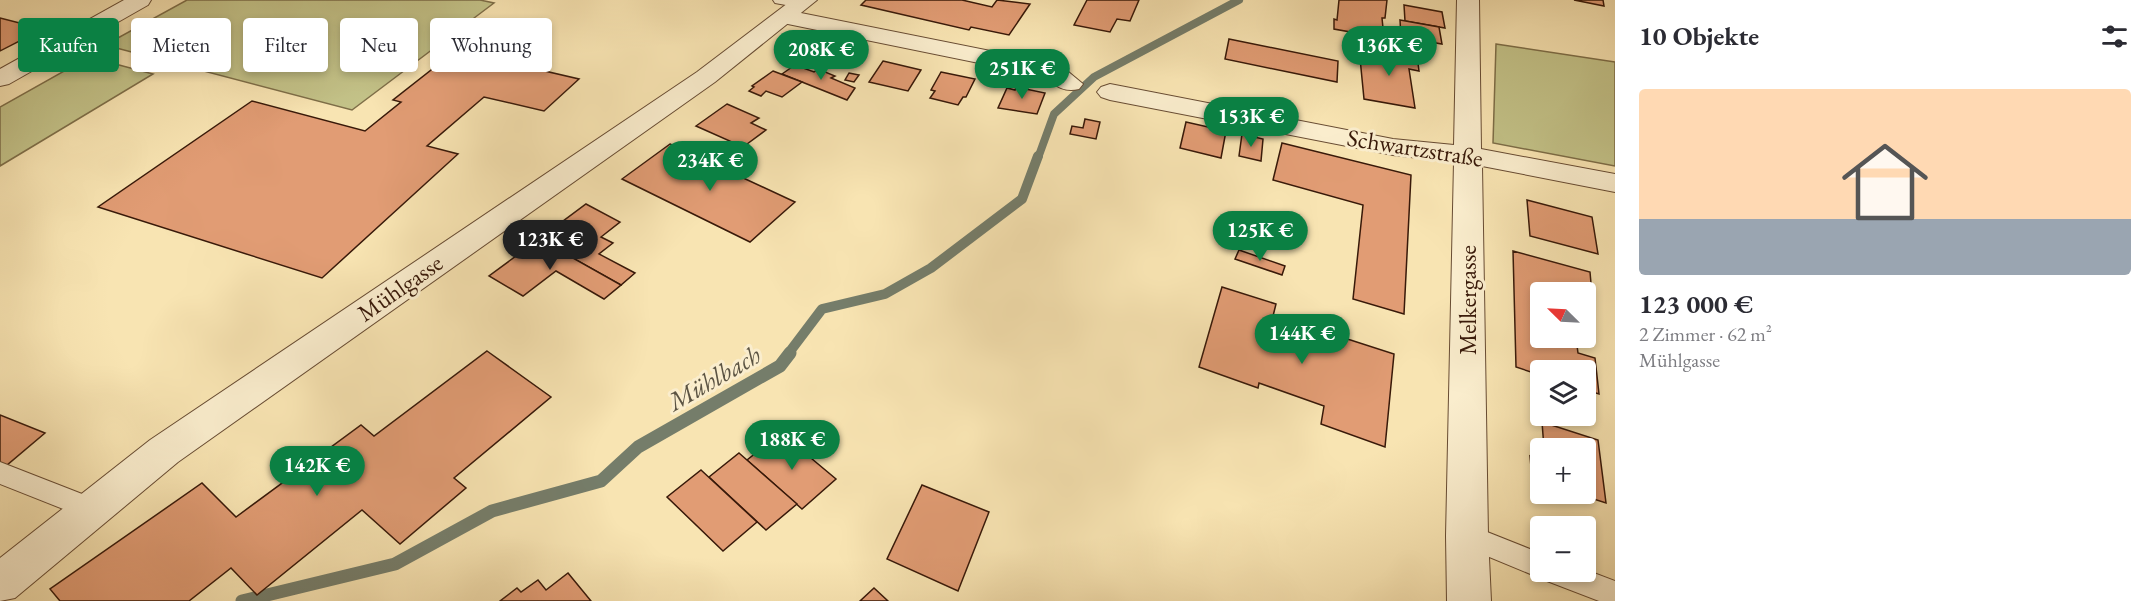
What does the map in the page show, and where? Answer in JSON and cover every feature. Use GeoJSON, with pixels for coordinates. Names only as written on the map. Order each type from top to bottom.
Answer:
{"type":"FeatureCollection","features":[{"type":"Feature","properties":{"kind":"street"},"geometry":{"type":"LineString","coordinates":[[0,79],[140,0]]}},
{"type":"Feature","properties":{"kind":"street","name":"Melkergasse"},"geometry":{"type":"LineString","coordinates":[[1468,0],[1466,92],[1469,601]]}},
{"type":"Feature","properties":{"kind":"street"},"geometry":{"type":"LineString","coordinates":[[793,5],[1051,70],[1071,84]]}},
{"type":"Feature","properties":{"kind":"street","name":"Mühlgasse"},"geometry":{"type":"LineString","coordinates":[[0,584],[164,451],[706,76],[793,5]]}},
{"type":"Feature","properties":{"kind":"street","name":"Schwartzstraße"},"geometry":{"type":"LineString","coordinates":[[1110,92],[1393,147],[1468,156],[1615,183]]}},
{"type":"Feature","properties":{"kind":"lane"},"geometry":{"type":"LineString","coordinates":[[0,473],[91,509]]}},
{"type":"Feature","properties":{"kind":"lane"},"geometry":{"type":"LineString","coordinates":[[1467,536],[1530,561]]}},
{"type":"Feature","properties":{"kind":"lane"},"geometry":{"type":"LineString","coordinates":[[1583,582],[1615,594]]}},
{"type":"Feature","properties":{"kind":"shaded area"},"geometry":{"type":"Polygon","coordinates":[[[187,0],[480,0],[494,3],[474,18],[430,18],[430,51],[418,60],[418,18],[340,18],[340,72],[402,72],[352,110],[208,72],[231,72],[231,18],[154,18],[187,0]]]}},
{"type":"Feature","properties":{"kind":"shaded area"},"geometry":{"type":"Polygon","coordinates":[[[131,31],[131,52],[119,49],[119,37],[131,31]]]}},
{"type":"Feature","properties":{"kind":"shaded area"},"geometry":{"type":"Polygon","coordinates":[[[1496,44],[1615,62],[1615,166],[1493,143],[1496,44]]]}},
{"type":"Feature","properties":{"kind":"shaded area"},"geometry":{"type":"Polygon","coordinates":[[[119,65],[131,68],[131,72],[153,74],[0,166],[0,107],[62,72],[119,72],[119,65]]]}},
{"type":"Feature","properties":{"kind":"building"},"geometry":{"type":"Polygon","coordinates":[[[866,0],[962,0],[992,7],[997,0],[1030,4],[1009,35],[971,27],[969,30],[861,5],[866,0]]]}},
{"type":"Feature","properties":{"kind":"building"},"geometry":{"type":"Polygon","coordinates":[[[1087,0],[1139,0],[1130,21],[1117,19],[1110,32],[1074,25],[1087,0]]]}},
{"type":"Feature","properties":{"kind":"building"},"geometry":{"type":"Polygon","coordinates":[[[1339,0],[1387,0],[1385,18],[1382,18],[1383,28],[1379,28],[1379,37],[1334,29],[1339,0]]]}},
{"type":"Feature","properties":{"kind":"building"},"geometry":{"type":"Polygon","coordinates":[[[1574,0],[1603,0],[1604,6],[1574,0]]]}},
{"type":"Feature","properties":{"kind":"building"},"geometry":{"type":"Polygon","coordinates":[[[1404,5],[1442,12],[1445,28],[1405,21],[1404,5]]]}},
{"type":"Feature","properties":{"kind":"building"},"geometry":{"type":"Polygon","coordinates":[[[0,18],[18,23],[18,42],[0,51],[0,18]]]}},
{"type":"Feature","properties":{"kind":"building"},"geometry":{"type":"Polygon","coordinates":[[[1400,20],[1439,27],[1442,44],[1401,37],[1400,20]]]}},
{"type":"Feature","properties":{"kind":"building"},"geometry":{"type":"Polygon","coordinates":[[[1229,39],[1338,61],[1337,82],[1225,59],[1229,39]]]}},
{"type":"Feature","properties":{"kind":"building"},"geometry":{"type":"Polygon","coordinates":[[[1368,47],[1417,56],[1419,71],[1409,69],[1415,108],[1364,99],[1360,58],[1369,60],[1368,47]]]}},
{"type":"Feature","properties":{"kind":"building"},"geometry":{"type":"Polygon","coordinates":[[[883,61],[921,70],[908,91],[869,82],[883,61]]]}},
{"type":"Feature","properties":{"kind":"building"},"geometry":{"type":"Polygon","coordinates":[[[795,65],[814,72],[818,69],[835,76],[831,78],[855,88],[847,100],[782,74],[795,65]]]}},
{"type":"Feature","properties":{"kind":"building"},"geometry":{"type":"Polygon","coordinates":[[[430,71],[549,72],[579,79],[544,111],[484,97],[427,146],[458,154],[322,278],[98,207],[252,101],[365,131],[401,102],[393,100],[430,71]]]}},
{"type":"Feature","properties":{"kind":"building"},"geometry":{"type":"Polygon","coordinates":[[[773,71],[802,82],[782,97],[766,91],[761,96],[749,91],[754,87],[752,86],[773,71]]]}},
{"type":"Feature","properties":{"kind":"building"},"geometry":{"type":"Polygon","coordinates":[[[941,72],[975,79],[966,97],[963,97],[958,105],[930,98],[935,91],[931,90],[941,72]]]}},
{"type":"Feature","properties":{"kind":"building"},"geometry":{"type":"Polygon","coordinates":[[[849,73],[859,75],[854,82],[845,80],[849,73]]]}},
{"type":"Feature","properties":{"kind":"building"},"geometry":{"type":"Polygon","coordinates":[[[1016,87],[1045,93],[1037,114],[998,108],[1007,88],[1015,90],[1016,87]]]}},
{"type":"Feature","properties":{"kind":"building"},"geometry":{"type":"Polygon","coordinates":[[[727,104],[759,118],[751,123],[766,130],[743,147],[696,126],[727,104]]]}},
{"type":"Feature","properties":{"kind":"building"},"geometry":{"type":"Polygon","coordinates":[[[1085,119],[1100,122],[1096,139],[1070,134],[1072,126],[1083,128],[1085,119]]]}},
{"type":"Feature","properties":{"kind":"building"},"geometry":{"type":"Polygon","coordinates":[[[1186,122],[1226,131],[1221,158],[1180,148],[1186,122]]]}},
{"type":"Feature","properties":{"kind":"building"},"geometry":{"type":"Polygon","coordinates":[[[1242,134],[1263,139],[1261,161],[1239,156],[1242,134]]]}},
{"type":"Feature","properties":{"kind":"building"},"geometry":{"type":"Polygon","coordinates":[[[1282,143],[1411,175],[1404,314],[1353,299],[1363,205],[1273,180],[1282,143]]]}},
{"type":"Feature","properties":{"kind":"building"},"geometry":{"type":"Polygon","coordinates":[[[670,144],[795,202],[750,242],[622,179],[670,144]]]}},
{"type":"Feature","properties":{"kind":"building"},"geometry":{"type":"Polygon","coordinates":[[[1527,200],[1592,217],[1598,254],[1530,236],[1527,200]]]}},
{"type":"Feature","properties":{"kind":"building"},"geometry":{"type":"Polygon","coordinates":[[[586,204],[620,222],[601,237],[613,243],[599,254],[635,273],[621,285],[539,239],[586,204]]]}},
{"type":"Feature","properties":{"kind":"building"},"geometry":{"type":"Polygon","coordinates":[[[539,239],[621,285],[604,299],[556,271],[523,296],[489,276],[539,239]]]}},
{"type":"Feature","properties":{"kind":"building"},"geometry":{"type":"Polygon","coordinates":[[[1239,250],[1285,266],[1282,275],[1235,259],[1239,250]]]}},
{"type":"Feature","properties":{"kind":"building"},"geometry":{"type":"Polygon","coordinates":[[[1513,251],[1590,272],[1591,282],[1530,282],[1530,348],[1577,348],[1578,353],[1595,360],[1530,360],[1530,372],[1516,367],[1513,251]]]}},
{"type":"Feature","properties":{"kind":"building"},"geometry":{"type":"Polygon","coordinates":[[[1222,287],[1276,304],[1272,320],[1334,340],[1335,335],[1394,354],[1385,447],[1321,424],[1324,406],[1259,383],[1258,388],[1199,367],[1222,287]]]}},
{"type":"Feature","properties":{"kind":"building"},"geometry":{"type":"Polygon","coordinates":[[[487,351],[551,397],[454,478],[466,488],[400,544],[362,510],[257,595],[231,568],[189,601],[60,601],[50,589],[202,483],[236,517],[361,425],[374,436],[487,351]]]}},
{"type":"Feature","properties":{"kind":"building"},"geometry":{"type":"Polygon","coordinates":[[[1596,367],[1599,394],[1596,393],[1596,367]]]}},
{"type":"Feature","properties":{"kind":"building"},"geometry":{"type":"Polygon","coordinates":[[[0,415],[45,433],[0,471],[0,415]]]}},
{"type":"Feature","properties":{"kind":"building"},"geometry":{"type":"Polygon","coordinates":[[[1542,426],[1554,426],[1592,438],[1543,438],[1542,426]]]}},
{"type":"Feature","properties":{"kind":"building"},"geometry":{"type":"Polygon","coordinates":[[[781,433],[836,479],[802,509],[747,460],[781,433]]]}},
{"type":"Feature","properties":{"kind":"building"},"geometry":{"type":"Polygon","coordinates":[[[1596,439],[1598,440],[1606,503],[1596,500],[1596,439]]]}},
{"type":"Feature","properties":{"kind":"building"},"geometry":{"type":"Polygon","coordinates":[[[739,453],[797,504],[766,530],[709,477],[739,453]]]}},
{"type":"Feature","properties":{"kind":"building"},"geometry":{"type":"Polygon","coordinates":[[[701,470],[757,522],[723,551],[667,497],[701,470]]]}},
{"type":"Feature","properties":{"kind":"building"},"geometry":{"type":"Polygon","coordinates":[[[922,485],[989,512],[958,591],[887,559],[922,485]]]}},
{"type":"Feature","properties":{"kind":"building"},"geometry":{"type":"Polygon","coordinates":[[[568,573],[591,601],[500,601],[517,588],[521,592],[538,580],[546,590],[568,573]]]}},
{"type":"Feature","properties":{"kind":"building"},"geometry":{"type":"Polygon","coordinates":[[[874,588],[888,601],[860,601],[874,588]]]}},
{"type":"Feature","properties":{"kind":"waterway","name":"Mühlbach"},"geometry":{"type":"LineString","coordinates":[[1038,158],[1054,114],[1094,77],[1239,0]]}},
{"type":"Feature","properties":{"kind":"waterway","name":"Mühlbach"},"geometry":{"type":"LineString","coordinates":[[788,354],[822,309],[885,294],[931,268],[1022,199],[1038,156]]}},
{"type":"Feature","properties":{"kind":"waterway","name":"Mühlbach"},"geometry":{"type":"LineString","coordinates":[[242,601],[395,564],[492,511],[601,481],[638,447],[780,366],[790,353]]}}]}
